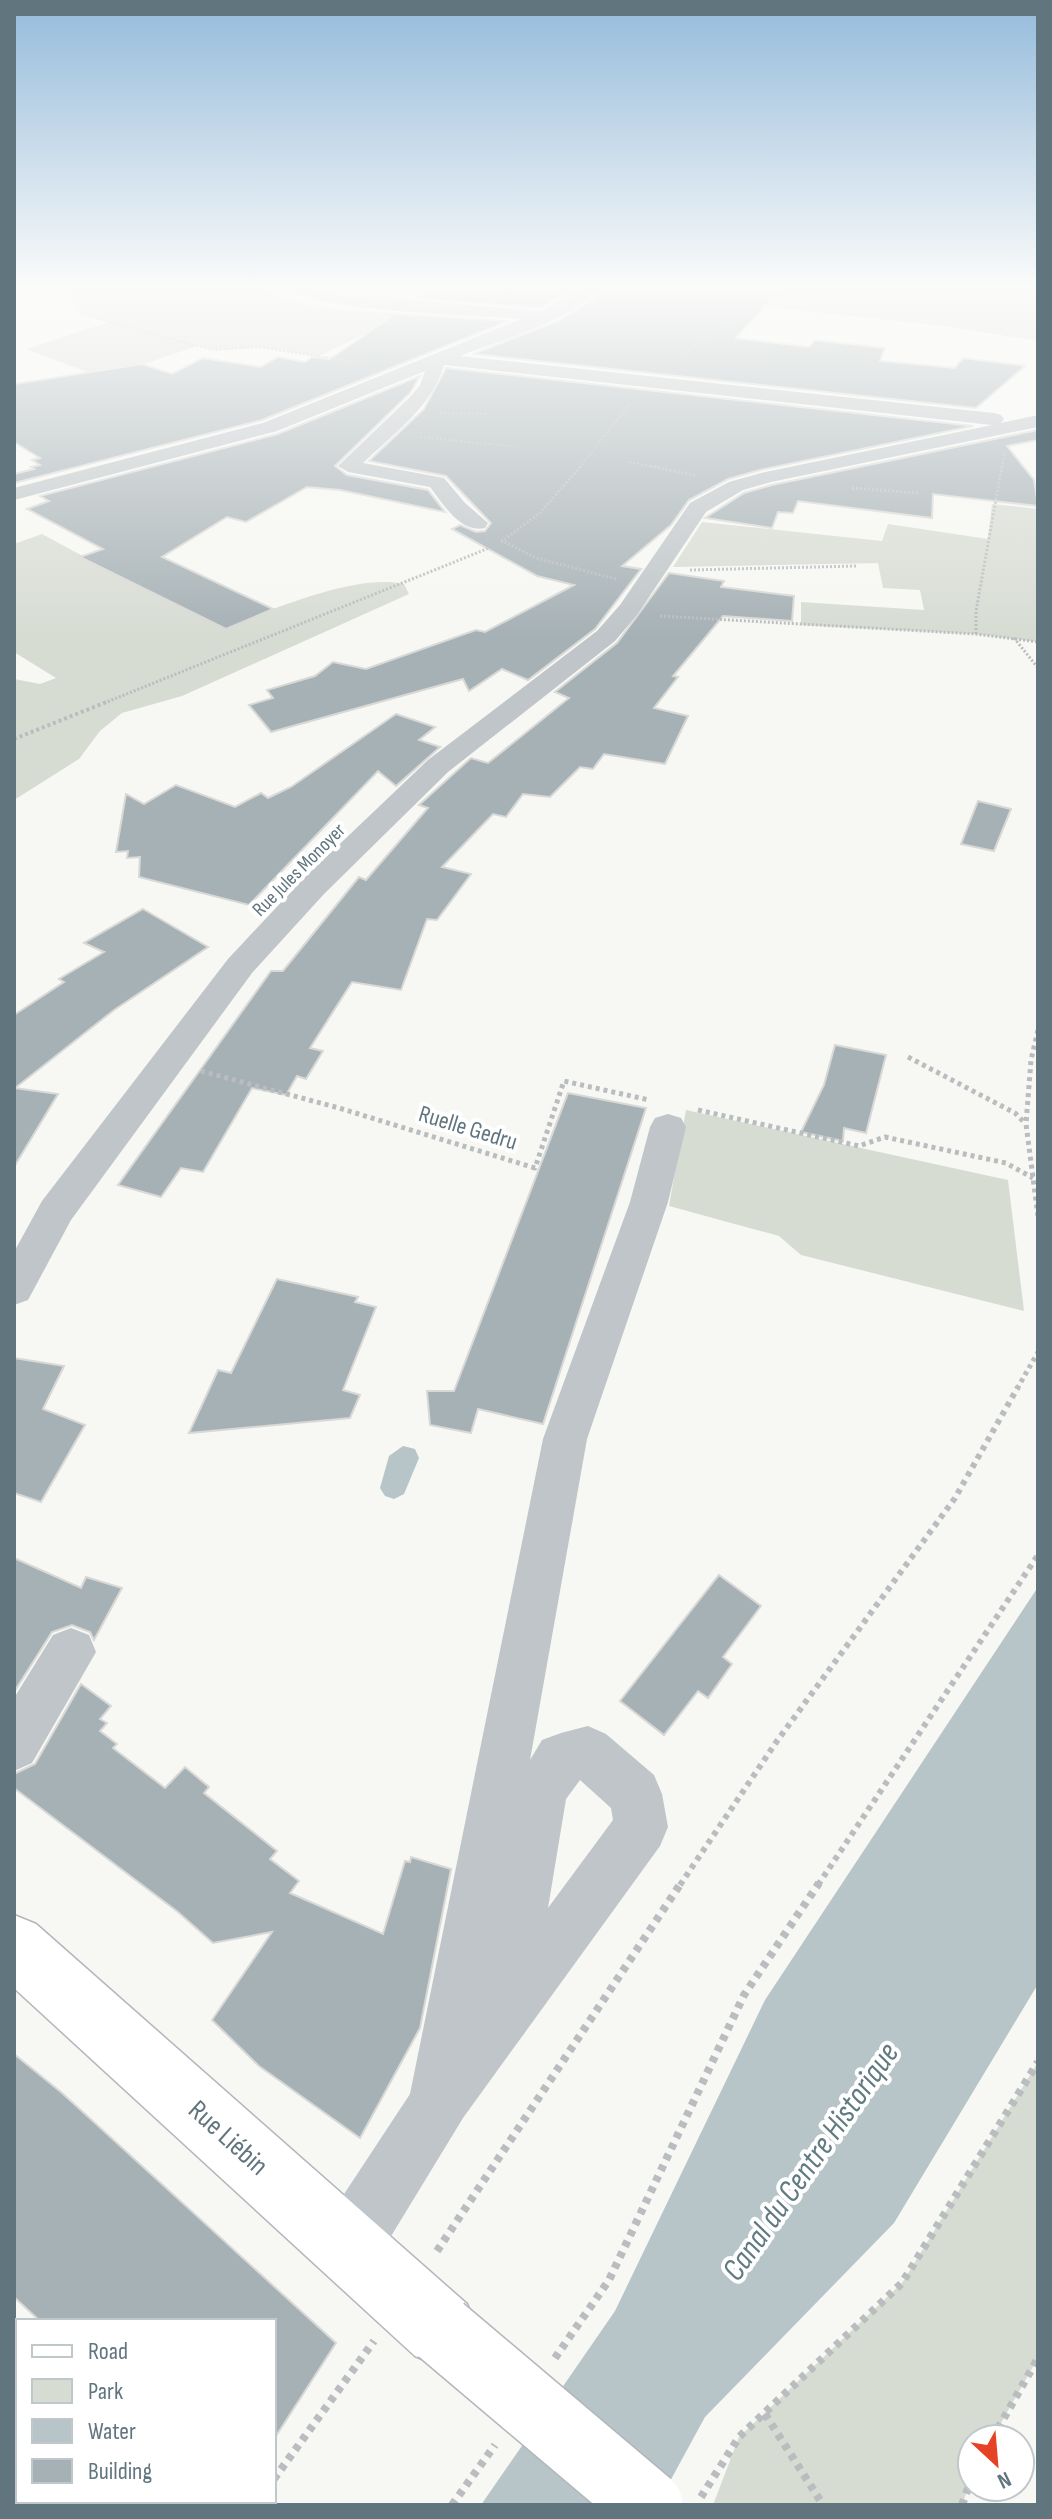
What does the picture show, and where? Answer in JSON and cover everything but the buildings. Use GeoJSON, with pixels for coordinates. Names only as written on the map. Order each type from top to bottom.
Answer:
{"type":"FeatureCollection","features":[{"type":"Feature","properties":{"kind":"main road","name":"Rue Liébin"},"geometry":{"type":"LineString","coordinates":[[14,1946],[424,2314],[648,2505]]}},
{"type":"Feature","properties":{"kind":"street"},"geometry":{"type":"LineString","coordinates":[[14,494],[270,427],[332,403]]}},
{"type":"Feature","properties":{"kind":"street"},"geometry":{"type":"LineString","coordinates":[[416,403],[348,466],[437,482],[457,508],[477,523]]}},
{"type":"Feature","properties":{"kind":"street"},"geometry":{"type":"LineString","coordinates":[[846,403],[1014,421],[1020,425]]}},
{"type":"Feature","properties":{"kind":"street","name":"Rue Jules Monoyer"},"geometry":{"type":"LineString","coordinates":[[56,1211],[240,966],[397,803],[503,713],[606,636],[698,508],[732,488],[826,464],[1020,425]]}},
{"type":"Feature","properties":{"kind":"street","name":"Rue Jules Monoyer"},"geometry":{"type":"LineString","coordinates":[[14,1289],[56,1211],[113,1092],[232,936],[409,763],[638,595]]}},
{"type":"Feature","properties":{"kind":"street"},"geometry":{"type":"LineString","coordinates":[[438,2106],[565,1439],[649,1202],[671,1112]]}},
{"type":"Feature","properties":{"kind":"street"},"geometry":{"type":"LineString","coordinates":[[14,1745],[71,1652]]}},
{"type":"Feature","properties":{"kind":"street"},"geometry":{"type":"LineString","coordinates":[[348,2246],[438,2106],[515,1998]]}},
{"type":"Feature","properties":{"kind":"path"},"geometry":{"type":"LineString","coordinates":[[14,739],[458,563],[503,540],[546,508],[632,403]]}},
{"type":"Feature","properties":{"kind":"path"},"geometry":{"type":"LineString","coordinates":[[408,412],[487,414]]}},
{"type":"Feature","properties":{"kind":"path"},"geometry":{"type":"LineString","coordinates":[[976,634],[976,611],[1008,437],[1020,425]]}},
{"type":"Feature","properties":{"kind":"path"},"geometry":{"type":"LineString","coordinates":[[385,433],[518,447]]}},
{"type":"Feature","properties":{"kind":"path"},"geometry":{"type":"LineString","coordinates":[[629,462],[711,479],[732,488]]}},
{"type":"Feature","properties":{"kind":"path"},"geometry":{"type":"LineString","coordinates":[[503,540],[536,558],[638,595],[1038,642]]}},
{"type":"Feature","properties":{"kind":"path"},"geometry":{"type":"LineString","coordinates":[[638,595],[857,566]]}},
{"type":"Feature","properties":{"kind":"path"},"geometry":{"type":"LineString","coordinates":[[1013,637],[1038,668]]}},
{"type":"Feature","properties":{"kind":"path"},"geometry":{"type":"LineString","coordinates":[[1038,1030],[1031,1060],[1026,1124],[1038,1216]]}},
{"type":"Feature","properties":{"kind":"path"},"geometry":{"type":"LineString","coordinates":[[908,1057],[1015,1113],[1026,1124]]}},
{"type":"Feature","properties":{"kind":"path","name":"Ruelle Gedru"},"geometry":{"type":"LineString","coordinates":[[169,1064],[339,1108],[535,1168],[564,1081],[671,1112],[859,1146],[885,1137],[1006,1163],[1033,1178]]}},
{"type":"Feature","properties":{"kind":"path"},"geometry":{"type":"LineString","coordinates":[[276,2477],[424,2314],[567,2052],[777,1741],[955,1498],[1038,1352]]}},
{"type":"Feature","properties":{"kind":"path"},"geometry":{"type":"LineString","coordinates":[[547,2369],[609,2280],[744,1995],[1038,1555]]}},
{"type":"Feature","properties":{"kind":"path"},"geometry":{"type":"LineString","coordinates":[[696,2505],[739,2437],[902,2283],[1038,2062]]}},
{"type":"Feature","properties":{"kind":"path"},"geometry":{"type":"LineString","coordinates":[[1001,2423],[1038,2358]]}},
{"type":"Feature","properties":{"kind":"path"},"geometry":{"type":"LineString","coordinates":[[765,2414],[823,2505]]}},
{"type":"Feature","properties":{"kind":"path"},"geometry":{"type":"LineString","coordinates":[[452,2505],[503,2434]]}},
{"type":"Feature","properties":{"kind":"green space"},"geometry":{"type":"Polygon","coordinates":[[[992,504],[1038,509],[1038,642],[976,634],[801,625],[801,602],[924,610],[920,590],[883,588],[878,563],[673,567],[702,522],[882,541],[888,524],[988,539],[992,504]]]}},
{"type":"Feature","properties":{"kind":"green space"},"geometry":{"type":"Polygon","coordinates":[[[42,534],[136,585],[141,584],[228,627],[340,588],[385,582],[404,584],[409,594],[182,696],[122,713],[100,731],[79,759],[14,800],[14,679],[40,684],[56,678],[14,652],[14,544],[42,534]]]}},
{"type":"Feature","properties":{"kind":"green space"},"geometry":{"type":"Polygon","coordinates":[[[686,1110],[1008,1180],[1024,1311],[801,1255],[779,1236],[669,1206],[686,1110]]]}},
{"type":"Feature","properties":{"kind":"green space"},"geometry":{"type":"Polygon","coordinates":[[[1038,2062],[1038,2358],[1001,2423],[956,2423],[956,2503],[962,2505],[713,2505],[739,2437],[902,2283],[1038,2062]]]}},
{"type":"Feature","properties":{"kind":"water"},"geometry":{"type":"Polygon","coordinates":[[[403,1446],[415,1449],[419,1458],[404,1494],[394,1499],[385,1496],[380,1488],[389,1456],[403,1446]]]}},
{"type":"Feature","properties":{"kind":"water","name":"Canal du Centre Historique"},"geometry":{"type":"Polygon","coordinates":[[[1038,1587],[1038,1984],[894,2223],[705,2417],[657,2505],[481,2505],[615,2311],[765,2000],[1038,1587]]]}}]}
